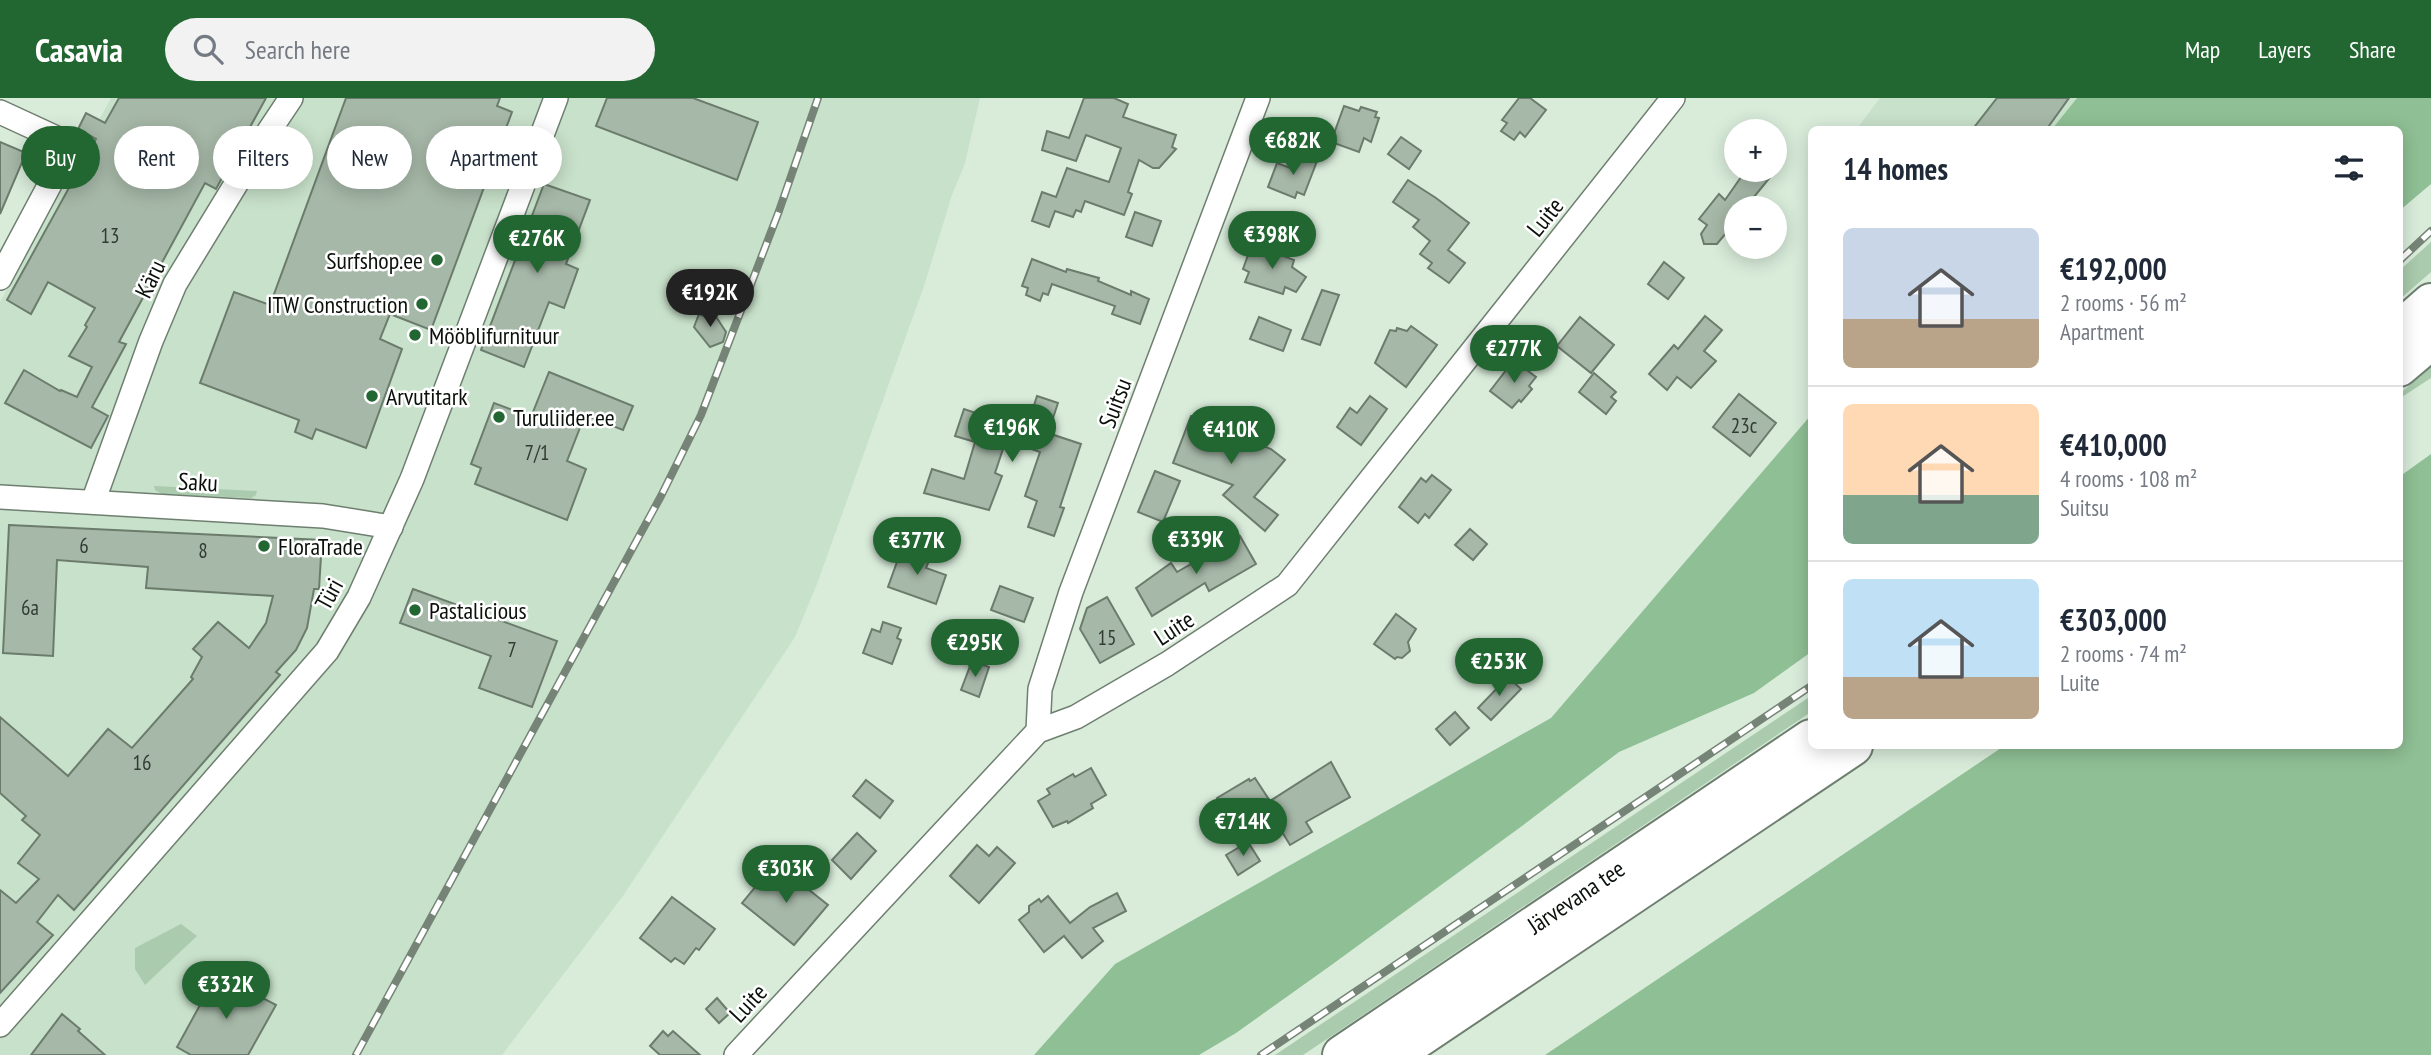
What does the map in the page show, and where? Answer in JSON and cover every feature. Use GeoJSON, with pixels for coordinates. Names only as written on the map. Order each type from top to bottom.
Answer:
{"type":"FeatureCollection","features":[{"type":"Feature","properties":{"kind":"highway"},"geometry":{"type":"LineString","coordinates":[[2403,328],[2431,303]]}},
{"type":"Feature","properties":{"kind":"highway"},"geometry":{"type":"LineString","coordinates":[[2403,364],[2431,340]]}},
{"type":"Feature","properties":{"kind":"highway","name":"Järvevana tee"},"geometry":{"type":"LineString","coordinates":[[1342,1055],[1808,741]]}},
{"type":"Feature","properties":{"kind":"highway","name":"Järvevana tee"},"geometry":{"type":"LineString","coordinates":[[1393,1055],[1849,749]]}},
{"type":"Feature","properties":{"kind":"street","name":"Käru"},"geometry":{"type":"LineString","coordinates":[[93,502],[174,284],[291,98]]}},
{"type":"Feature","properties":{"kind":"street","name":"Türi"},"geometry":{"type":"LineString","coordinates":[[0,1025],[327,651],[359,597],[426,443],[556,98]]}},
{"type":"Feature","properties":{"kind":"street","name":"Suitsu"},"geometry":{"type":"LineString","coordinates":[[1038,731],[1040,689],[1071,592],[1258,98]]}},
{"type":"Feature","properties":{"kind":"street","name":"Luite"},"geometry":{"type":"LineString","coordinates":[[736,1055],[1038,731],[1076,717],[1167,664],[1287,585],[1673,98]]}},
{"type":"Feature","properties":{"kind":"street"},"geometry":{"type":"LineString","coordinates":[[0,112],[65,142],[65,156],[0,278]]}},
{"type":"Feature","properties":{"kind":"street","name":"Saku"},"geometry":{"type":"LineString","coordinates":[[0,496],[323,516],[391,527]]}},
{"type":"Feature","properties":{"kind":"shaded area"},"geometry":{"type":"Polygon","coordinates":[[[111,98],[980,98],[965,163],[952,195],[924,286],[817,584],[795,637],[623,896],[502,1055],[0,1055],[0,302],[61,189],[100,189],[100,126],[96,126],[111,98]]]}},
{"type":"Feature","properties":{"kind":"shaded area"},"geometry":{"type":"Polygon","coordinates":[[[1880,98],[2077,98],[2054,126],[1859,126],[1880,98]]]}},
{"type":"Feature","properties":{"kind":"shaded area"},"geometry":{"type":"Polygon","coordinates":[[[2431,242],[2431,272],[2403,296],[2403,267],[2431,242]]]}},
{"type":"Feature","properties":{"kind":"shaded area"},"geometry":{"type":"Polygon","coordinates":[[[2431,367],[2431,378],[2403,396],[2403,391],[2431,367]]]}},
{"type":"Feature","properties":{"kind":"shaded area"},"geometry":{"type":"Polygon","coordinates":[[[154,486],[257,491],[251,498],[162,494],[155,490],[154,486]]]}},
{"type":"Feature","properties":{"kind":"shaded area"},"geometry":{"type":"Polygon","coordinates":[[[1808,698],[1808,714],[1369,1011],[1303,1055],[1275,1055],[1808,698]]]}},
{"type":"Feature","properties":{"kind":"shaded area"},"geometry":{"type":"Polygon","coordinates":[[[181,924],[197,936],[145,985],[135,969],[135,948],[181,924]]]}},
{"type":"Feature","properties":{"kind":"green space"},"geometry":{"type":"Polygon","coordinates":[[[2077,98],[2431,98],[2431,184],[2403,208],[2403,126],[2054,126],[2077,98]]]}},
{"type":"Feature","properties":{"kind":"green space"},"geometry":{"type":"Polygon","coordinates":[[[1808,418],[1808,654],[1754,693],[1619,752],[1330,966],[1236,1033],[1199,1055],[1034,1055],[1115,964],[1551,718],[1808,418]]]}},
{"type":"Feature","properties":{"kind":"green space"},"geometry":{"type":"Polygon","coordinates":[[[2431,454],[2431,1055],[1545,1055],[2000,749],[2403,749],[2403,474],[2431,454]]]}},
{"type":"Feature","properties":{"kind":"building"},"geometry":{"type":"Polygon","coordinates":[[[119,98],[266,98],[251,126],[213,126],[213,187],[205,183],[119,342],[126,344],[92,407],[108,416],[91,448],[5,403],[24,370],[60,391],[77,397],[92,367],[69,356],[95,308],[48,282],[31,314],[7,300],[68,189],[100,189],[100,126],[80,126],[86,113],[105,123],[119,98]]]}},
{"type":"Feature","properties":{"kind":"building"},"geometry":{"type":"Polygon","coordinates":[[[346,98],[500,98],[497,106],[512,112],[507,126],[426,126],[426,189],[483,189],[431,330],[390,314],[380,339],[402,349],[366,448],[316,429],[312,439],[295,432],[299,420],[200,383],[234,292],[270,305],[327,150],[327,189],[412,189],[412,126],[336,126],[346,98]]]}},
{"type":"Feature","properties":{"kind":"building"},"geometry":{"type":"Polygon","coordinates":[[[607,98],[693,98],[758,122],[737,180],[596,126],[607,98]]]}},
{"type":"Feature","properties":{"kind":"building"},"geometry":{"type":"Polygon","coordinates":[[[1084,98],[1114,98],[1128,104],[1123,117],[1176,135],[1172,147],[1176,149],[1159,168],[1153,168],[1139,160],[1128,192],[1132,194],[1124,215],[1085,201],[1081,212],[1076,210],[1073,217],[1055,211],[1049,227],[1032,221],[1042,192],[1056,197],[1067,168],[1109,182],[1121,148],[1086,135],[1076,161],[1042,150],[1047,131],[1069,138],[1084,98]]]}},
{"type":"Feature","properties":{"kind":"building"},"geometry":{"type":"Polygon","coordinates":[[[1519,98],[1530,98],[1546,110],[1525,137],[1520,132],[1514,140],[1501,131],[1507,123],[1502,120],[1519,98]]]}},
{"type":"Feature","properties":{"kind":"building"},"geometry":{"type":"Polygon","coordinates":[[[1997,98],[2069,98],[2049,126],[1975,126],[1997,98]]]}},
{"type":"Feature","properties":{"kind":"building"},"geometry":{"type":"Polygon","coordinates":[[[1344,106],[1359,111],[1361,107],[1377,112],[1375,117],[1379,118],[1371,142],[1364,138],[1359,152],[1331,142],[1344,106]]]}},
{"type":"Feature","properties":{"kind":"building"},"geometry":{"type":"Polygon","coordinates":[[[1401,137],[1421,151],[1409,169],[1388,154],[1401,137]]]}},
{"type":"Feature","properties":{"kind":"building"},"geometry":{"type":"Polygon","coordinates":[[[0,142],[21,151],[21,165],[0,214],[0,142]]]}},
{"type":"Feature","properties":{"kind":"building"},"geometry":{"type":"Polygon","coordinates":[[[1299,154],[1317,161],[1304,195],[1297,192],[1295,198],[1268,187],[1277,163],[1293,169],[1299,154]]]}},
{"type":"Feature","properties":{"kind":"building"},"geometry":{"type":"Polygon","coordinates":[[[1408,180],[1469,223],[1448,250],[1465,263],[1449,283],[1428,268],[1432,263],[1420,254],[1430,241],[1413,227],[1419,220],[1393,202],[1408,180]]]}},
{"type":"Feature","properties":{"kind":"building"},"geometry":{"type":"Polygon","coordinates":[[[1738,182],[1766,182],[1755,196],[1728,196],[1738,182]]]}},
{"type":"Feature","properties":{"kind":"building"},"geometry":{"type":"Polygon","coordinates":[[[542,189],[558,189],[590,200],[566,264],[578,269],[564,308],[549,302],[524,367],[481,350],[542,189]]]}},
{"type":"Feature","properties":{"kind":"building"},"geometry":{"type":"Polygon","coordinates":[[[1719,194],[1724,199],[1724,236],[1717,244],[1704,244],[1701,234],[1707,225],[1699,219],[1719,194]]]}},
{"type":"Feature","properties":{"kind":"building"},"geometry":{"type":"Polygon","coordinates":[[[1135,212],[1161,221],[1152,246],[1126,237],[1135,212]]]}},
{"type":"Feature","properties":{"kind":"building"},"geometry":{"type":"Polygon","coordinates":[[[1252,244],[1294,260],[1292,267],[1306,277],[1296,292],[1285,287],[1283,294],[1245,282],[1249,272],[1243,269],[1252,244]]]}},
{"type":"Feature","properties":{"kind":"building"},"geometry":{"type":"Polygon","coordinates":[[[1032,259],[1066,272],[1067,269],[1099,278],[1098,281],[1131,295],[1131,291],[1149,299],[1140,324],[1112,314],[1115,306],[1052,284],[1048,295],[1043,293],[1040,301],[1026,295],[1028,288],[1022,286],[1032,259]]]}},
{"type":"Feature","properties":{"kind":"building"},"geometry":{"type":"Polygon","coordinates":[[[1664,262],[1684,278],[1668,299],[1648,284],[1664,262]]]}},
{"type":"Feature","properties":{"kind":"building"},"geometry":{"type":"Polygon","coordinates":[[[1322,290],[1339,295],[1320,345],[1302,339],[1322,290]]]}},
{"type":"Feature","properties":{"kind":"building"},"geometry":{"type":"Polygon","coordinates":[[[709,306],[726,332],[723,342],[710,347],[694,327],[699,314],[706,317],[709,306]]]}},
{"type":"Feature","properties":{"kind":"building"},"geometry":{"type":"Polygon","coordinates":[[[1705,316],[1722,330],[1704,351],[1716,361],[1691,388],[1677,377],[1667,390],[1649,374],[1674,345],[1678,349],[1705,316]]]}},
{"type":"Feature","properties":{"kind":"building"},"geometry":{"type":"Polygon","coordinates":[[[1259,317],[1291,330],[1283,351],[1250,339],[1259,317]]]}},
{"type":"Feature","properties":{"kind":"building"},"geometry":{"type":"Polygon","coordinates":[[[1580,317],[1614,345],[1591,373],[1557,346],[1580,317]]]}},
{"type":"Feature","properties":{"kind":"building"},"geometry":{"type":"Polygon","coordinates":[[[1411,326],[1437,345],[1406,387],[1375,363],[1390,330],[1396,331],[1397,328],[1407,331],[1411,326]]]}},
{"type":"Feature","properties":{"kind":"building"},"geometry":{"type":"Polygon","coordinates":[[[1514,360],[1536,377],[1529,386],[1532,389],[1512,408],[1490,391],[1514,360]]]}},
{"type":"Feature","properties":{"kind":"building"},"geometry":{"type":"Polygon","coordinates":[[[549,372],[633,406],[623,430],[585,415],[567,461],[586,469],[567,520],[475,484],[481,468],[471,464],[494,403],[531,417],[549,372]]]}},
{"type":"Feature","properties":{"kind":"building"},"geometry":{"type":"Polygon","coordinates":[[[1594,373],[1616,392],[1611,397],[1616,401],[1606,414],[1579,392],[1594,373]]]}},
{"type":"Feature","properties":{"kind":"building"},"geometry":{"type":"Polygon","coordinates":[[[1739,394],[1776,423],[1750,456],[1713,427],[1739,394]]]}},
{"type":"Feature","properties":{"kind":"building"},"geometry":{"type":"Polygon","coordinates":[[[1037,396],[1058,403],[1048,433],[1081,444],[1060,507],[1064,508],[1054,536],[1028,527],[1037,501],[1025,496],[1040,452],[1006,440],[995,473],[1002,476],[989,510],[924,493],[932,469],[964,479],[975,442],[955,436],[964,409],[1026,430],[1037,396]]]}},
{"type":"Feature","properties":{"kind":"building"},"geometry":{"type":"Polygon","coordinates":[[[1370,396],[1387,409],[1361,445],[1337,427],[1350,408],[1357,413],[1370,396]]]}},
{"type":"Feature","properties":{"kind":"building"},"geometry":{"type":"Polygon","coordinates":[[[1191,416],[1271,449],[1285,460],[1254,497],[1278,515],[1265,531],[1223,495],[1233,485],[1173,463],[1191,416]]]}},
{"type":"Feature","properties":{"kind":"building"},"geometry":{"type":"Polygon","coordinates":[[[1155,471],[1180,481],[1163,522],[1138,512],[1155,471]]]}},
{"type":"Feature","properties":{"kind":"building"},"geometry":{"type":"Polygon","coordinates":[[[1432,475],[1451,490],[1429,518],[1425,514],[1418,523],[1399,507],[1421,478],[1426,482],[1432,475]]]}},
{"type":"Feature","properties":{"kind":"building"},"geometry":{"type":"Polygon","coordinates":[[[9,525],[322,540],[319,589],[314,589],[307,628],[296,650],[276,672],[280,675],[74,910],[58,895],[37,922],[53,935],[0,993],[0,890],[16,903],[39,879],[18,863],[40,835],[22,820],[26,816],[0,793],[0,717],[68,776],[108,729],[132,748],[193,679],[191,677],[202,657],[193,649],[218,622],[249,648],[266,623],[273,596],[146,588],[148,567],[57,560],[53,656],[3,653],[9,525]]]}},
{"type":"Feature","properties":{"kind":"building"},"geometry":{"type":"Polygon","coordinates":[[[1470,529],[1487,544],[1473,560],[1455,545],[1470,529]]]}},
{"type":"Feature","properties":{"kind":"building"},"geometry":{"type":"Polygon","coordinates":[[[1240,536],[1256,564],[1209,591],[1205,583],[1152,616],[1136,588],[1171,563],[1177,572],[1240,536]]]}},
{"type":"Feature","properties":{"kind":"building"},"geometry":{"type":"Polygon","coordinates":[[[902,548],[930,558],[926,568],[946,575],[936,604],[888,587],[902,548]]]}},
{"type":"Feature","properties":{"kind":"building"},"geometry":{"type":"Polygon","coordinates":[[[1000,586],[1033,598],[1024,622],[991,610],[1000,586]]]}},
{"type":"Feature","properties":{"kind":"building"},"geometry":{"type":"Polygon","coordinates":[[[413,589],[557,641],[532,707],[479,688],[491,656],[400,623],[413,589]]]}},
{"type":"Feature","properties":{"kind":"building"},"geometry":{"type":"Polygon","coordinates":[[[1107,597],[1134,644],[1100,663],[1080,629],[1087,608],[1107,597]]]}},
{"type":"Feature","properties":{"kind":"building"},"geometry":{"type":"Polygon","coordinates":[[[1396,614],[1416,629],[1408,642],[1410,651],[1402,658],[1395,659],[1374,644],[1396,614]]]}},
{"type":"Feature","properties":{"kind":"building"},"geometry":{"type":"Polygon","coordinates":[[[883,622],[901,628],[897,638],[901,640],[892,664],[863,653],[872,629],[880,632],[883,622]]]}},
{"type":"Feature","properties":{"kind":"building"},"geometry":{"type":"Polygon","coordinates":[[[972,661],[989,667],[979,697],[961,690],[972,661]]]}},
{"type":"Feature","properties":{"kind":"building"},"geometry":{"type":"Polygon","coordinates":[[[1508,677],[1521,689],[1491,720],[1478,708],[1508,677]]]}},
{"type":"Feature","properties":{"kind":"building"},"geometry":{"type":"Polygon","coordinates":[[[1455,712],[1469,728],[1450,745],[1436,729],[1455,712]]]}},
{"type":"Feature","properties":{"kind":"building"},"geometry":{"type":"Polygon","coordinates":[[[1331,762],[1350,797],[1306,822],[1312,832],[1290,845],[1268,809],[1236,829],[1217,798],[1255,778],[1270,801],[1331,762]]]}},
{"type":"Feature","properties":{"kind":"building"},"geometry":{"type":"Polygon","coordinates":[[[1091,768],[1106,795],[1091,804],[1093,808],[1068,823],[1067,821],[1053,827],[1038,801],[1050,794],[1047,789],[1073,774],[1075,777],[1091,768]]]}},
{"type":"Feature","properties":{"kind":"building"},"geometry":{"type":"Polygon","coordinates":[[[866,780],[893,801],[880,818],[853,796],[866,780]]]}},
{"type":"Feature","properties":{"kind":"building"},"geometry":{"type":"Polygon","coordinates":[[[857,833],[876,851],[851,879],[832,860],[857,833]]]}},
{"type":"Feature","properties":{"kind":"building"},"geometry":{"type":"Polygon","coordinates":[[[1248,842],[1260,861],[1238,875],[1226,855],[1248,842]]]}},
{"type":"Feature","properties":{"kind":"building"},"geometry":{"type":"Polygon","coordinates":[[[977,845],[989,856],[997,847],[1015,863],[979,903],[950,876],[977,845]]]}},
{"type":"Feature","properties":{"kind":"building"},"geometry":{"type":"Polygon","coordinates":[[[779,866],[828,905],[794,945],[742,903],[756,886],[760,889],[779,866]]]}},
{"type":"Feature","properties":{"kind":"building"},"geometry":{"type":"Polygon","coordinates":[[[1117,893],[1126,911],[1093,928],[1103,941],[1082,958],[1064,936],[1044,952],[1019,920],[1029,912],[1029,906],[1048,896],[1070,923],[1090,907],[1117,893]]]}},
{"type":"Feature","properties":{"kind":"building"},"geometry":{"type":"Polygon","coordinates":[[[672,897],[715,929],[684,964],[675,958],[671,962],[640,938],[672,897]]]}},
{"type":"Feature","properties":{"kind":"building"},"geometry":{"type":"Polygon","coordinates":[[[217,974],[276,1005],[248,1055],[191,1055],[177,1047],[217,974]]]}},
{"type":"Feature","properties":{"kind":"building"},"geometry":{"type":"Polygon","coordinates":[[[717,998],[730,1013],[719,1023],[706,1009],[717,998]]]}},
{"type":"Feature","properties":{"kind":"building"},"geometry":{"type":"Polygon","coordinates":[[[62,1014],[80,1029],[78,1031],[105,1055],[31,1055],[62,1014]]]}},
{"type":"Feature","properties":{"kind":"building"},"geometry":{"type":"Polygon","coordinates":[[[663,1031],[668,1036],[673,1031],[700,1055],[660,1055],[650,1046],[663,1031]]]}},
{"type":"Feature","properties":{"kind":"railway"},"geometry":{"type":"LineString","coordinates":[[356,1055],[661,496],[701,415],[779,211],[818,98]]}},
{"type":"Feature","properties":{"kind":"railway"},"geometry":{"type":"LineString","coordinates":[[2403,257],[2431,231]]}},
{"type":"Feature","properties":{"kind":"railway"},"geometry":{"type":"LineString","coordinates":[[1261,1055],[1808,688]]}},
{"type":"Feature","properties":{"kind":"place","name":"Surfshop.ee"},"geometry":{"type":"Point","coordinates":[437,260]}},
{"type":"Feature","properties":{"kind":"place","name":"ITW Construction"},"geometry":{"type":"Point","coordinates":[422,304]}},
{"type":"Feature","properties":{"kind":"place","name":"Mööblifurnituur"},"geometry":{"type":"Point","coordinates":[415,335]}},
{"type":"Feature","properties":{"kind":"place","name":"Arvutitark"},"geometry":{"type":"Point","coordinates":[372,396]}},
{"type":"Feature","properties":{"kind":"place","name":"Turuliider.ee"},"geometry":{"type":"Point","coordinates":[499,417]}},
{"type":"Feature","properties":{"kind":"place","name":"FloraTrade"},"geometry":{"type":"Point","coordinates":[264,546]}},
{"type":"Feature","properties":{"kind":"place","name":"Pastalicious"},"geometry":{"type":"Point","coordinates":[415,610]}}]}
